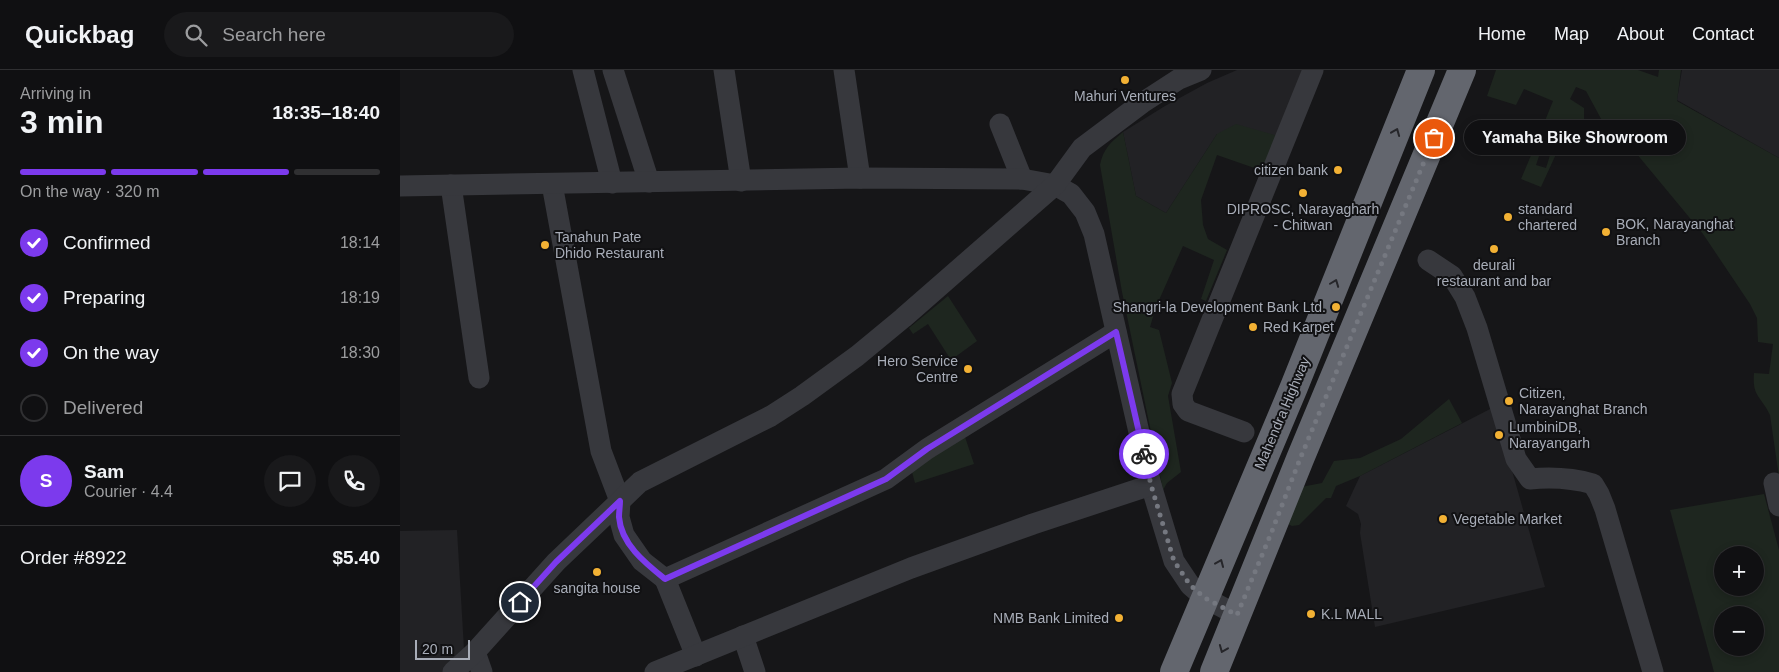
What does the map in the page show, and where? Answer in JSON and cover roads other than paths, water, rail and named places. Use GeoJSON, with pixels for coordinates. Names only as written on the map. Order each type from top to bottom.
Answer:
{"type":"FeatureCollection","features":[{"type":"Feature","properties":{"kind":"highway","name":"Mahendra Highway"},"geometry":{"type":"LineString","coordinates":[[1174,672],[1294,387],[1421,70]]}},
{"type":"Feature","properties":{"kind":"highway"},"geometry":{"type":"LineString","coordinates":[[1214,672],[1303,450],[1462,70]]}},
{"type":"Feature","properties":{"kind":"street"},"geometry":{"type":"LineString","coordinates":[[583,70],[612,183]]}},
{"type":"Feature","properties":{"kind":"street"},"geometry":{"type":"LineString","coordinates":[[613,70],[649,182]]}},
{"type":"Feature","properties":{"kind":"street"},"geometry":{"type":"LineString","coordinates":[[724,70],[741,181]]}},
{"type":"Feature","properties":{"kind":"street"},"geometry":{"type":"LineString","coordinates":[[844,70],[860,178]]}},
{"type":"Feature","properties":{"kind":"street"},"geometry":{"type":"LineString","coordinates":[[453,672],[479,662],[556,562],[640,482],[771,416],[857,356],[1055,185],[1082,148],[1142,103],[1179,79],[1201,70]]}},
{"type":"Feature","properties":{"kind":"street"},"geometry":{"type":"LineString","coordinates":[[1244,432],[1188,411],[1182,404],[1182,394],[1313,70]]}},
{"type":"Feature","properties":{"kind":"street"},"geometry":{"type":"LineString","coordinates":[[1000,124],[1022,179]]}},
{"type":"Feature","properties":{"kind":"street"},"geometry":{"type":"LineString","coordinates":[[400,186],[860,178],[1022,179],[1055,185],[1071,194],[1085,212],[1094,234],[1151,485],[1174,561],[1190,585],[1205,598],[1237,615]]}},
{"type":"Feature","properties":{"kind":"street"},"geometry":{"type":"LineString","coordinates":[[552,184],[601,451],[620,501],[619,517],[624,535],[642,561],[665,579],[696,656]]}},
{"type":"Feature","properties":{"kind":"street"},"geometry":{"type":"LineString","coordinates":[[451,185],[479,378]]}},
{"type":"Feature","properties":{"kind":"street"},"geometry":{"type":"LineString","coordinates":[[1428,260],[1452,276],[1465,297],[1477,328],[1516,459],[1521,467],[1530,479],[1576,479],[1593,484],[1600,494],[1653,672]]}},
{"type":"Feature","properties":{"kind":"street"},"geometry":{"type":"LineString","coordinates":[[665,579],[886,479],[927,449],[1116,332]]}},
{"type":"Feature","properties":{"kind":"street"},"geometry":{"type":"LineString","coordinates":[[1774,483],[1779,506]]}},
{"type":"Feature","properties":{"kind":"street"},"geometry":{"type":"LineString","coordinates":[[655,672],[911,568],[1033,524],[1151,485]]}},
{"type":"Feature","properties":{"kind":"street"},"geometry":{"type":"LineString","coordinates":[[744,636],[755,672]]}},
{"type":"Feature","properties":{"kind":"place","name":"Mahuri Ventures"},"geometry":{"type":"Point","coordinates":[1125,80]}},
{"type":"Feature","properties":{"kind":"place","name":"Yamaha Bike Showroom"},"geometry":{"type":"Point","coordinates":[1434,138]}},
{"type":"Feature","properties":{"kind":"place","name":"citizen bank"},"geometry":{"type":"Point","coordinates":[1338,170]}},
{"type":"Feature","properties":{"kind":"place","name":"DIPROSC, Narayagharh - Chitwan"},"geometry":{"type":"Point","coordinates":[1303,193]}},
{"type":"Feature","properties":{"kind":"place","name":"standard chartered"},"geometry":{"type":"Point","coordinates":[1508,217]}},
{"type":"Feature","properties":{"kind":"place","name":"BOK, Narayanghat Branch"},"geometry":{"type":"Point","coordinates":[1606,232]}},
{"type":"Feature","properties":{"kind":"place","name":"Tanahun Pate Dhido Restaurant"},"geometry":{"type":"Point","coordinates":[545,245]}},
{"type":"Feature","properties":{"kind":"place","name":"deurali restaurant and bar"},"geometry":{"type":"Point","coordinates":[1494,249]}},
{"type":"Feature","properties":{"kind":"place","name":"Shangri-la Development Bank Ltd."},"geometry":{"type":"Point","coordinates":[1336,307]}},
{"type":"Feature","properties":{"kind":"place","name":"Red Karpet"},"geometry":{"type":"Point","coordinates":[1253,327]}},
{"type":"Feature","properties":{"kind":"place","name":"Hero Service Centre"},"geometry":{"type":"Point","coordinates":[968,369]}},
{"type":"Feature","properties":{"kind":"place","name":"Citizen, Narayanghat Branch"},"geometry":{"type":"Point","coordinates":[1509,401]}},
{"type":"Feature","properties":{"kind":"place","name":"LumbiniDB, Narayangarh"},"geometry":{"type":"Point","coordinates":[1499,435]}},
{"type":"Feature","properties":{"kind":"place","name":"Vegetable Market"},"geometry":{"type":"Point","coordinates":[1443,519]}},
{"type":"Feature","properties":{"kind":"place","name":"sangita house"},"geometry":{"type":"Point","coordinates":[597,572]}},
{"type":"Feature","properties":{"kind":"place","name":"K.L MALL"},"geometry":{"type":"Point","coordinates":[1311,614]}},
{"type":"Feature","properties":{"kind":"place","name":"NMB Bank Limited"},"geometry":{"type":"Point","coordinates":[1119,618]}}]}
